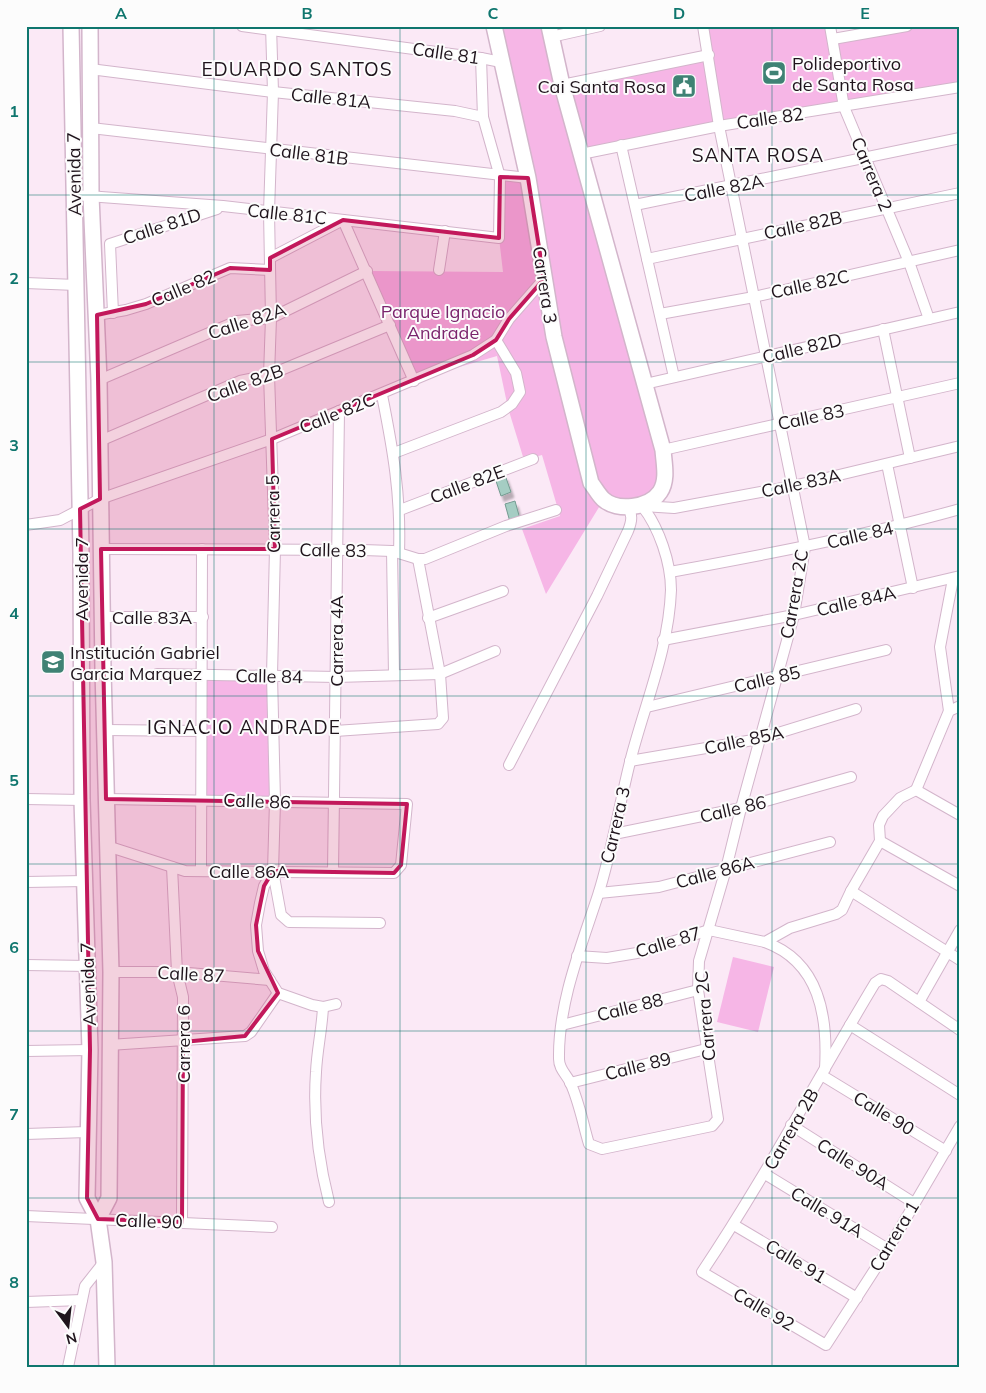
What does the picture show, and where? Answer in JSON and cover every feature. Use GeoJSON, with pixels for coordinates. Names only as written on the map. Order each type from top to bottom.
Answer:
{"type":"FeatureCollection","features":[{"type":"Feature","properties":{"kind":"main road","name":"Avenida 7"},"geometry":{"type":"LineString","coordinates":[[71,26],[80,508],[82,800],[90,1050],[87,1198],[98,1219],[104,1262],[107,1367]]}},
{"type":"Feature","properties":{"kind":"main road","name":"Avenida 7"},"geometry":{"type":"LineString","coordinates":[[90,26],[91,196],[99,380],[102,617],[111,972],[109,1198],[98,1219]]}},
{"type":"Feature","properties":{"kind":"main road","name":"Carrera 3"},"geometry":{"type":"LineString","coordinates":[[494,26],[500,62],[528,178],[554,337],[591,483],[604,500],[634,506]]}},
{"type":"Feature","properties":{"kind":"main road"},"geometry":{"type":"LineString","coordinates":[[550,31],[562,86],[662,450],[666,474],[659,492],[634,506]]}},
{"type":"Feature","properties":{"kind":"street","name":"Calle 81"},"geometry":{"type":"LineString","coordinates":[[242,26],[271,28],[500,62]]}},
{"type":"Feature","properties":{"kind":"street"},"geometry":{"type":"LineString","coordinates":[[550,31],[600,26]]}},
{"type":"Feature","properties":{"kind":"street","name":"Carrera 2C"},"geometry":{"type":"LineString","coordinates":[[589,1144],[602,1149],[712,1126],[718,1119],[698,990],[700,960],[794,615],[805,547],[719,126],[703,26]]}},
{"type":"Feature","properties":{"kind":"street","name":"Carrera 2"},"geometry":{"type":"LineString","coordinates":[[830,26],[844,107],[909,262],[929,319]]}},
{"type":"Feature","properties":{"kind":"street"},"geometry":{"type":"LineString","coordinates":[[833,40],[907,26]]}},
{"type":"Feature","properties":{"kind":"street","name":"Carrera 5"},"geometry":{"type":"LineString","coordinates":[[271,28],[273,92],[269,212],[271,318],[269,375],[274,549],[272,675],[275,801],[273,871],[264,886],[256,925],[260,962],[278,993]]}},
{"type":"Feature","properties":{"kind":"street"},"geometry":{"type":"LineString","coordinates":[[562,86],[708,55]]}},
{"type":"Feature","properties":{"kind":"street"},"geometry":{"type":"LineString","coordinates":[[481,58],[483,117],[500,177]]}},
{"type":"Feature","properties":{"kind":"street","name":"Calle 81A"},"geometry":{"type":"LineString","coordinates":[[90,69],[455,112],[483,117]]}},
{"type":"Feature","properties":{"kind":"street","name":"Calle 82"},"geometry":{"type":"LineString","coordinates":[[582,154],[719,126],[960,87]]}},
{"type":"Feature","properties":{"kind":"street","name":"Calle 81B"},"geometry":{"type":"LineString","coordinates":[[91,128],[500,177],[528,178]]}},
{"type":"Feature","properties":{"kind":"street","name":"Calle 82A"},"geometry":{"type":"LineString","coordinates":[[635,205],[732,187],[960,138]]}},
{"type":"Feature","properties":{"kind":"street"},"geometry":{"type":"LineString","coordinates":[[621,145],[674,377]]}},
{"type":"Feature","properties":{"kind":"street","name":"Calle 81C"},"geometry":{"type":"LineString","coordinates":[[74,194],[223,206],[499,238],[500,177]]}},
{"type":"Feature","properties":{"kind":"street","name":"Calle 82B"},"geometry":{"type":"LineString","coordinates":[[647,259],[886,207],[960,193]]}},
{"type":"Feature","properties":{"kind":"street","name":"Calle 81D"},"geometry":{"type":"LineString","coordinates":[[113,312],[110,244],[223,206]]}},
{"type":"Feature","properties":{"kind":"street"},"geometry":{"type":"LineString","coordinates":[[270,258],[343,220],[414,381]]}},
{"type":"Feature","properties":{"kind":"street"},"geometry":{"type":"LineString","coordinates":[[439,270],[445,231]]}},
{"type":"Feature","properties":{"kind":"street","name":"Calle 82C"},"geometry":{"type":"LineString","coordinates":[[660,314],[754,297],[960,250]]}},
{"type":"Feature","properties":{"kind":"street","name":"Calle 82"},"geometry":{"type":"LineString","coordinates":[[97,315],[146,304],[230,268],[270,270]]}},
{"type":"Feature","properties":{"kind":"street","name":"Calle 82A"},"geometry":{"type":"LineString","coordinates":[[99,380],[237,320],[271,318],[367,271]]}},
{"type":"Feature","properties":{"kind":"street","name":"Calle 82C"},"geometry":{"type":"LineString","coordinates":[[100,499],[272,440],[473,355],[496,340],[509,319],[544,278]]}},
{"type":"Feature","properties":{"kind":"street"},"geometry":{"type":"LineString","coordinates":[[26,283],[76,285]]}},
{"type":"Feature","properties":{"kind":"street","name":"Calle 82D"},"geometry":{"type":"LineString","coordinates":[[645,384],[960,312]]}},
{"type":"Feature","properties":{"kind":"street","name":"Calle 82B"},"geometry":{"type":"LineString","coordinates":[[100,441],[240,382],[269,375],[390,325]]}},
{"type":"Feature","properties":{"kind":"street"},"geometry":{"type":"LineString","coordinates":[[883,329],[910,458]]}},
{"type":"Feature","properties":{"kind":"street"},"geometry":{"type":"LineString","coordinates":[[394,453],[501,412],[512,404],[520,392],[516,373],[496,340]]}},
{"type":"Feature","properties":{"kind":"street","name":"Calle 83"},"geometry":{"type":"LineString","coordinates":[[662,450],[960,383]]}},
{"type":"Feature","properties":{"kind":"street"},"geometry":{"type":"LineString","coordinates":[[382,395],[394,453],[400,510],[396,551],[394,675]]}},
{"type":"Feature","properties":{"kind":"street","name":"Carrera 4A"},"geometry":{"type":"LineString","coordinates":[[333,872],[337,677],[336,549],[340,411]]}},
{"type":"Feature","properties":{"kind":"street","name":"Calle 83A"},"geometry":{"type":"LineString","coordinates":[[634,506],[674,508],[793,486],[960,446]]}},
{"type":"Feature","properties":{"kind":"street","name":"Calle 82E"},"geometry":{"type":"LineString","coordinates":[[400,510],[533,459]]}},
{"type":"Feature","properties":{"kind":"street"},"geometry":{"type":"LineString","coordinates":[[886,464],[913,588]]}},
{"type":"Feature","properties":{"kind":"street"},"geometry":{"type":"LineString","coordinates":[[26,525],[60,520],[100,499]]}},
{"type":"Feature","properties":{"kind":"street"},"geometry":{"type":"LineString","coordinates":[[509,765],[597,596],[628,531],[632,520],[631,512],[634,506]]}},
{"type":"Feature","properties":{"kind":"street","name":"Carrera 3"},"geometry":{"type":"LineString","coordinates":[[589,1144],[570,1083],[560,1066],[562,1025],[577,956],[599,893],[630,761],[647,707],[663,640],[671,590],[670,572],[653,523],[634,506]]}},
{"type":"Feature","properties":{"kind":"street","name":"Calle 84"},"geometry":{"type":"LineString","coordinates":[[670,572],[805,547],[900,525],[960,508]]}},
{"type":"Feature","properties":{"kind":"street"},"geometry":{"type":"LineString","coordinates":[[335,731],[438,724],[443,718],[440,674],[418,559],[425,559],[506,526],[556,510]]}},
{"type":"Feature","properties":{"kind":"street","name":"Calle 83"},"geometry":{"type":"LineString","coordinates":[[101,549],[336,549],[396,551],[418,559]]}},
{"type":"Feature","properties":{"kind":"street"},"geometry":{"type":"LineString","coordinates":[[201,870],[202,549]]}},
{"type":"Feature","properties":{"kind":"street"},"geometry":{"type":"LineString","coordinates":[[765,942],[790,928],[836,914],[842,910],[880,841],[879,825],[883,816],[900,798],[916,790],[949,711],[940,647],[956,578]]}},
{"type":"Feature","properties":{"kind":"street","name":"Calle 84A"},"geometry":{"type":"LineString","coordinates":[[663,640],[794,615],[956,578]]}},
{"type":"Feature","properties":{"kind":"street"},"geometry":{"type":"LineString","coordinates":[[428,618],[503,591]]}},
{"type":"Feature","properties":{"kind":"street","name":"Calle 83A"},"geometry":{"type":"LineString","coordinates":[[102,617],[203,617]]}},
{"type":"Feature","properties":{"kind":"street","name":"Calle 85"},"geometry":{"type":"LineString","coordinates":[[647,707],[886,650]]}},
{"type":"Feature","properties":{"kind":"street","name":"Calle 84"},"geometry":{"type":"LineString","coordinates":[[157,674],[337,677],[440,674],[496,651]]}},
{"type":"Feature","properties":{"kind":"street"},"geometry":{"type":"LineString","coordinates":[[949,711],[960,706]]}},
{"type":"Feature","properties":{"kind":"street","name":"Calle 85A"},"geometry":{"type":"LineString","coordinates":[[630,761],[759,739],[856,709]]}},
{"type":"Feature","properties":{"kind":"street"},"geometry":{"type":"LineString","coordinates":[[105,730],[201,731]]}},
{"type":"Feature","properties":{"kind":"street","name":"Calle 86"},"geometry":{"type":"LineString","coordinates":[[614,834],[740,808],[851,777]]}},
{"type":"Feature","properties":{"kind":"street"},"geometry":{"type":"LineString","coordinates":[[916,790],[960,815]]}},
{"type":"Feature","properties":{"kind":"street"},"geometry":{"type":"LineString","coordinates":[[26,799],[82,800]]}},
{"type":"Feature","properties":{"kind":"street","name":"Calle 86"},"geometry":{"type":"LineString","coordinates":[[106,799],[201,799],[407,804],[401,865],[394,873]]}},
{"type":"Feature","properties":{"kind":"street"},"geometry":{"type":"LineString","coordinates":[[880,841],[960,886]]}},
{"type":"Feature","properties":{"kind":"street","name":"Calle 86A"},"geometry":{"type":"LineString","coordinates":[[599,893],[659,887],[830,842]]}},
{"type":"Feature","properties":{"kind":"street","name":"Calle 86A"},"geometry":{"type":"LineString","coordinates":[[107,846],[185,871],[394,873]]}},
{"type":"Feature","properties":{"kind":"street","name":"Carrera 6"},"geometry":{"type":"LineString","coordinates":[[172,867],[177,972],[183,998],[182,1222]]}},
{"type":"Feature","properties":{"kind":"street"},"geometry":{"type":"LineString","coordinates":[[273,871],[281,915],[283,919],[289,922],[380,923]]}},
{"type":"Feature","properties":{"kind":"street"},"geometry":{"type":"LineString","coordinates":[[26,882],[85,881]]}},
{"type":"Feature","properties":{"kind":"street"},"geometry":{"type":"LineString","coordinates":[[851,891],[960,960]]}},
{"type":"Feature","properties":{"kind":"street","name":"Calle 87"},"geometry":{"type":"LineString","coordinates":[[577,956],[607,958],[637,953],[709,930],[765,942]]}},
{"type":"Feature","properties":{"kind":"street"},"geometry":{"type":"LineString","coordinates":[[960,930],[919,1002],[960,1030]]}},
{"type":"Feature","properties":{"kind":"street"},"geometry":{"type":"LineString","coordinates":[[765,942],[778,947],[800,964],[816,990],[825,1024],[824,1074]]}},
{"type":"Feature","properties":{"kind":"street"},"geometry":{"type":"LineString","coordinates":[[26,965],[88,966]]}},
{"type":"Feature","properties":{"kind":"street","name":"Calle 87"},"geometry":{"type":"LineString","coordinates":[[111,972],[177,972],[270,980]]}},
{"type":"Feature","properties":{"kind":"street","name":"Carrera 2B"},"geometry":{"type":"LineString","coordinates":[[702,1272],[765,1174],[791,1125],[824,1074],[850,1024],[876,983],[881,979],[888,981],[919,1002]]}},
{"type":"Feature","properties":{"kind":"street","name":"Calle 88"},"geometry":{"type":"LineString","coordinates":[[562,1025],[698,990]]}},
{"type":"Feature","properties":{"kind":"street"},"geometry":{"type":"LineString","coordinates":[[109,1045],[183,1042],[245,1036],[251,1032],[278,993],[295,1000],[322,1007],[336,1004]]}},
{"type":"Feature","properties":{"kind":"street"},"geometry":{"type":"LineString","coordinates":[[322,1007],[316,1074],[316,1116],[320,1162],[329,1202]]}},
{"type":"Feature","properties":{"kind":"street"},"geometry":{"type":"LineString","coordinates":[[850,1024],[960,1095]]}},
{"type":"Feature","properties":{"kind":"street"},"geometry":{"type":"LineString","coordinates":[[26,1051],[90,1050]]}},
{"type":"Feature","properties":{"kind":"street","name":"Calle 89"},"geometry":{"type":"LineString","coordinates":[[570,1083],[706,1050]]}},
{"type":"Feature","properties":{"kind":"street","name":"Calle 90"},"geometry":{"type":"LineString","coordinates":[[824,1074],[946,1151]]}},
{"type":"Feature","properties":{"kind":"street","name":"Calle 90A"},"geometry":{"type":"LineString","coordinates":[[791,1125],[914,1203]]}},
{"type":"Feature","properties":{"kind":"street","name":"Carrera 1"},"geometry":{"type":"LineString","coordinates":[[826,1345],[888,1249],[960,1126]]}},
{"type":"Feature","properties":{"kind":"street"},"geometry":{"type":"LineString","coordinates":[[26,1134],[88,1132]]}},
{"type":"Feature","properties":{"kind":"street","name":"Calle 91A"},"geometry":{"type":"LineString","coordinates":[[765,1174],[888,1249]]}},
{"type":"Feature","properties":{"kind":"street","name":"Calle 90"},"geometry":{"type":"LineString","coordinates":[[26,1216],[272,1227]]}},
{"type":"Feature","properties":{"kind":"street","name":"Calle 91"},"geometry":{"type":"LineString","coordinates":[[734,1224],[857,1298]]}},
{"type":"Feature","properties":{"kind":"street"},"geometry":{"type":"LineString","coordinates":[[68,1367],[85,1286],[104,1262]]}},
{"type":"Feature","properties":{"kind":"street","name":"Calle 92"},"geometry":{"type":"LineString","coordinates":[[702,1272],[826,1345]]}},
{"type":"Feature","properties":{"kind":"street"},"geometry":{"type":"LineString","coordinates":[[26,1302],[82,1300]]}},
{"type":"Feature","properties":{"kind":"highlighted area"},"geometry":{"type":"Polygon","coordinates":[[[500,177],[528,178],[544,279],[509,319],[496,340],[473,355],[272,439],[275,549],[101,549],[106,799],[407,804],[401,865],[394,873],[273,871],[264,886],[256,925],[258,951],[278,993],[245,1036],[183,1042],[182,1222],[98,1219],[87,1198],[90,1050],[80,509],[100,499],[97,315],[146,304],[230,268],[270,270],[270,258],[343,220],[499,238],[500,177]]]}},
{"type":"Feature","properties":{"kind":"green space","name":"Parque Ignacio Andrade"},"geometry":{"type":"Polygon","coordinates":[[[494,26],[549,26],[562,85],[707,56],[702,26],[830,26],[833,39],[907,26],[960,26],[960,87],[582,154],[661,451],[659,491],[641,504],[604,499],[546,594],[522,529],[560,516],[542,455],[524,460],[508,408],[497,356],[415,380],[368,271],[503,272],[499,238],[500,177],[527,178],[494,26]]]}},
{"type":"Feature","properties":{"kind":"green space"},"geometry":{"type":"Polygon","coordinates":[[[204,677],[270,677],[273,799],[203,798],[204,677]]]}},
{"type":"Feature","properties":{"kind":"green space"},"geometry":{"type":"Polygon","coordinates":[[[733,957],[774,967],[758,1032],[717,1022],[733,957]]]}},
{"type":"Feature","properties":{"kind":"building"},"geometry":{"type":"Polygon","coordinates":[[[505,475],[511,492],[501,496],[495,478],[505,475]]]}},
{"type":"Feature","properties":{"kind":"building"},"geometry":{"type":"Polygon","coordinates":[[[515,501],[520,519],[510,522],[505,504],[515,501]]]}},
{"type":"Feature","properties":{"kind":"place","name":"Polideportivo de Santa Rosa"},"geometry":{"type":"Point","coordinates":[774,73]}},
{"type":"Feature","properties":{"kind":"place","name":"Cai Santa Rosa"},"geometry":{"type":"Point","coordinates":[684,86]}},
{"type":"Feature","properties":{"kind":"place","name":"Institución Gabriel Garcia Marquez"},"geometry":{"type":"Point","coordinates":[53,662]}},
{"type":"Feature","properties":{"kind":"district","name":"EDUARDO SANTOS"},"geometry":{"type":"Point","coordinates":[297,69]}},
{"type":"Feature","properties":{"kind":"district","name":"SANTA ROSA"},"geometry":{"type":"Point","coordinates":[758,155]}},
{"type":"Feature","properties":{"kind":"district","name":"IGNACIO ANDRADE"},"geometry":{"type":"Point","coordinates":[244,727]}}]}
